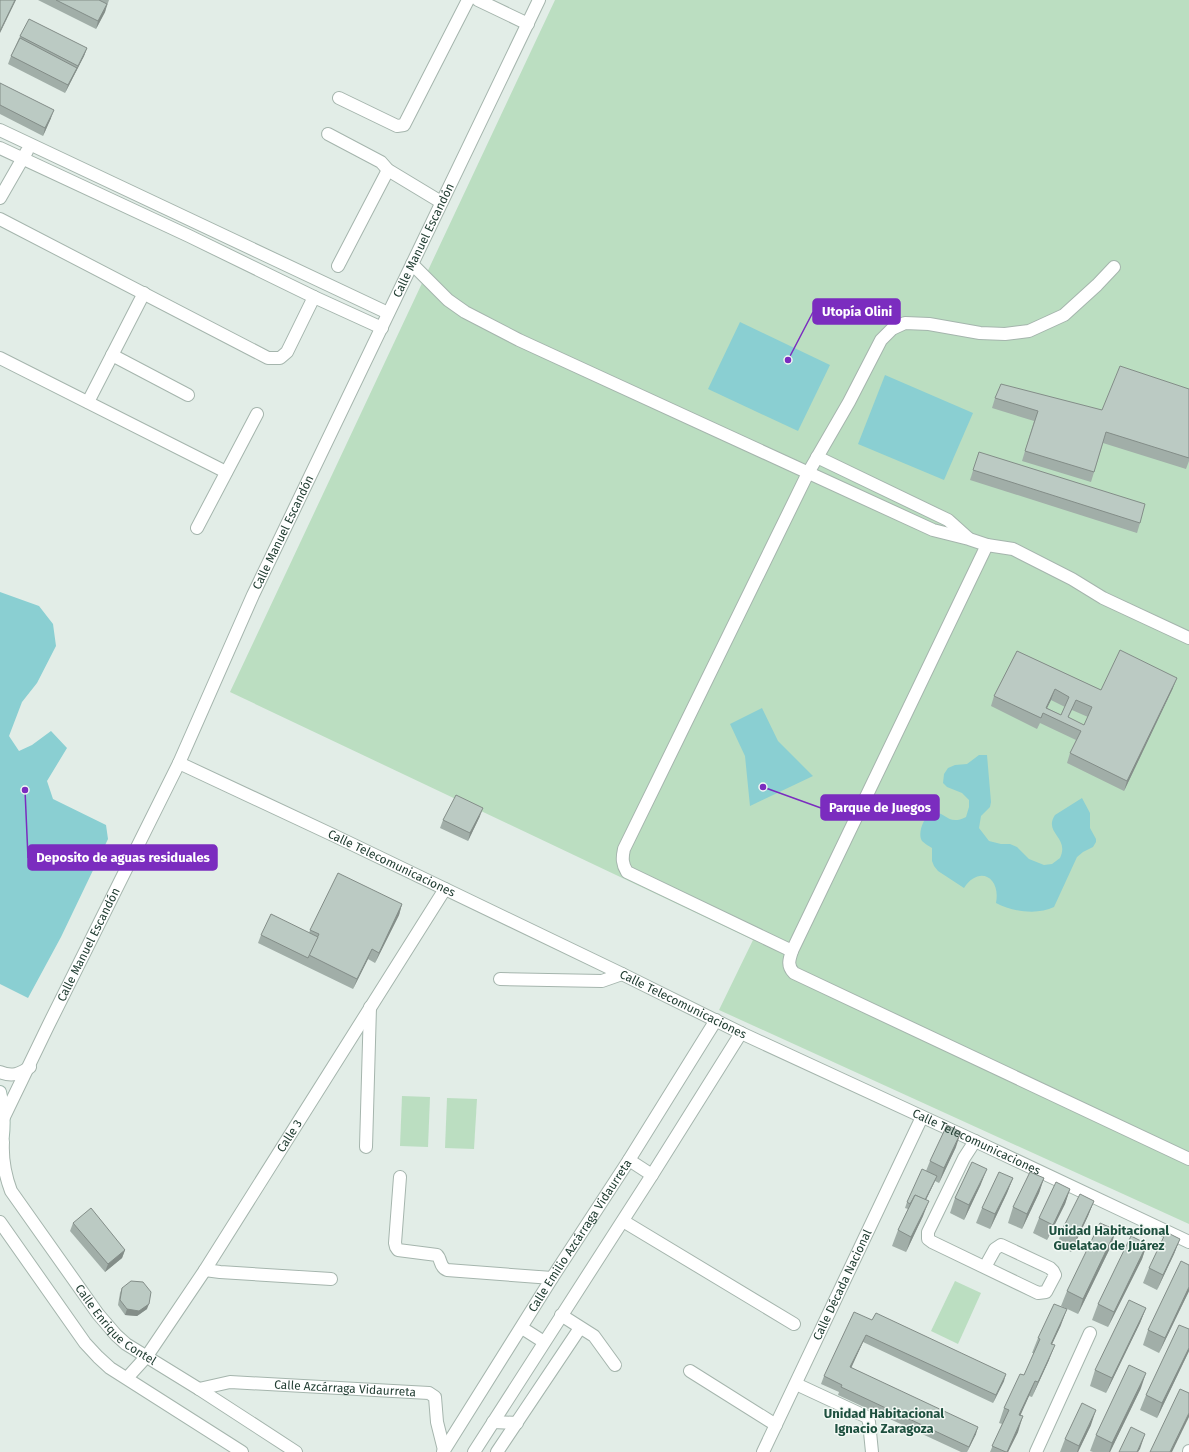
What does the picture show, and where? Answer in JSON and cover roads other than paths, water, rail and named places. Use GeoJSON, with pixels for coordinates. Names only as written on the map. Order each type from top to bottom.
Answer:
{"type":"FeatureCollection","features":[{"type":"Feature","properties":{"kind":"street"},"geometry":{"type":"LineString","coordinates":[[339,98],[397,126],[404,126],[468,0]]}},
{"type":"Feature","properties":{"kind":"street"},"geometry":{"type":"LineString","coordinates":[[478,0],[528,24]]}},
{"type":"Feature","properties":{"kind":"street","name":"Calle Manuel Escandón"},"geometry":{"type":"LineString","coordinates":[[4,1117],[15,1092],[30,1067],[48,1026],[179,763],[252,594],[382,328],[539,0]]}},
{"type":"Feature","properties":{"kind":"street"},"geometry":{"type":"LineString","coordinates":[[0,130],[388,313]]}},
{"type":"Feature","properties":{"kind":"street"},"geometry":{"type":"LineString","coordinates":[[328,134],[381,162],[388,170],[442,202]]}},
{"type":"Feature","properties":{"kind":"street"},"geometry":{"type":"LineString","coordinates":[[0,198],[30,145]]}},
{"type":"Feature","properties":{"kind":"street"},"geometry":{"type":"LineString","coordinates":[[0,148],[189,236],[314,298],[382,328]]}},
{"type":"Feature","properties":{"kind":"street"},"geometry":{"type":"LineString","coordinates":[[338,266],[388,170]]}},
{"type":"Feature","properties":{"kind":"street"},"geometry":{"type":"LineString","coordinates":[[0,219],[268,358],[280,358],[287,352],[314,298]]}},
{"type":"Feature","properties":{"kind":"street"},"geometry":{"type":"LineString","coordinates":[[189,236],[196,223]]}},
{"type":"Feature","properties":{"kind":"street"},"geometry":{"type":"LineString","coordinates":[[412,264],[448,300],[487,325],[933,530],[987,545],[1012,550],[1072,579],[1103,598],[1189,638]]}},
{"type":"Feature","properties":{"kind":"street"},"geometry":{"type":"LineString","coordinates":[[792,951],[627,872],[622,859],[624,849],[808,473],[849,402],[881,340],[892,329],[905,323],[928,324],[980,333],[1005,334],[1029,331],[1064,315],[1097,286],[1114,267]]}},
{"type":"Feature","properties":{"kind":"street"},"geometry":{"type":"LineString","coordinates":[[88,402],[144,293]]}},
{"type":"Feature","properties":{"kind":"street"},"geometry":{"type":"LineString","coordinates":[[112,355],[188,395]]}},
{"type":"Feature","properties":{"kind":"street"},"geometry":{"type":"LineString","coordinates":[[0,358],[226,472]]}},
{"type":"Feature","properties":{"kind":"street"},"geometry":{"type":"LineString","coordinates":[[197,528],[257,414]]}},
{"type":"Feature","properties":{"kind":"street"},"geometry":{"type":"LineString","coordinates":[[817,457],[948,520],[969,539]]}},
{"type":"Feature","properties":{"kind":"street"},"geometry":{"type":"LineString","coordinates":[[987,545],[792,951],[789,962],[790,969],[794,974],[1189,1159]]}},
{"type":"Feature","properties":{"kind":"street","name":"Calle Telecomunicaciones"},"geometry":{"type":"LineString","coordinates":[[179,763],[335,836],[741,1033],[1189,1242]]}},
{"type":"Feature","properties":{"kind":"street","name":"Calle 3"},"geometry":{"type":"LineString","coordinates":[[127,1378],[147,1356],[205,1270],[445,889]]}},
{"type":"Feature","properties":{"kind":"street"},"geometry":{"type":"LineString","coordinates":[[500,979],[602,981],[622,974]]}},
{"type":"Feature","properties":{"kind":"street"},"geometry":{"type":"LineString","coordinates":[[366,1147],[370,1007]]}},
{"type":"Feature","properties":{"kind":"street","name":"Calle Emilio Azcárraga Vidaurreta"},"geometry":{"type":"LineString","coordinates":[[444,1451],[716,1020]]}},
{"type":"Feature","properties":{"kind":"street"},"geometry":{"type":"LineString","coordinates":[[474,1452],[623,1221],[741,1033]]}},
{"type":"Feature","properties":{"kind":"street"},"geometry":{"type":"LineString","coordinates":[[0,1072],[16,1075],[22,1073],[30,1067]]}},
{"type":"Feature","properties":{"kind":"street"},"geometry":{"type":"LineString","coordinates":[[0,1092],[4,1117],[3,1140],[0,1153]]}},
{"type":"Feature","properties":{"kind":"street","name":"Calle Década Nacional"},"geometry":{"type":"LineString","coordinates":[[763,1452],[922,1117]]}},
{"type":"Feature","properties":{"kind":"street","name":"Calle Enrique Contel"},"geometry":{"type":"LineString","coordinates":[[3,1140],[3,1163],[11,1190],[98,1314],[116,1335],[126,1344],[296,1452]]}},
{"type":"Feature","properties":{"kind":"street"},"geometry":{"type":"LineString","coordinates":[[974,1141],[964,1158],[927,1235],[928,1239],[932,1242],[1038,1293],[1046,1292],[1055,1275],[1054,1271],[1050,1268],[1001,1245],[995,1249],[985,1267]]}},
{"type":"Feature","properties":{"kind":"street"},"geometry":{"type":"LineString","coordinates":[[629,1160],[652,1175]]}},
{"type":"Feature","properties":{"kind":"street"},"geometry":{"type":"LineString","coordinates":[[400,1177],[395,1243],[398,1250],[437,1255],[443,1269],[447,1270],[552,1278]]}},
{"type":"Feature","properties":{"kind":"street"},"geometry":{"type":"LineString","coordinates":[[623,1221],[794,1324]]}},
{"type":"Feature","properties":{"kind":"street"},"geometry":{"type":"LineString","coordinates":[[0,1222],[85,1343],[98,1357],[110,1368],[242,1452]]}},
{"type":"Feature","properties":{"kind":"street"},"geometry":{"type":"LineString","coordinates":[[205,1270],[331,1279]]}},
{"type":"Feature","properties":{"kind":"street"},"geometry":{"type":"LineString","coordinates":[[561,1315],[594,1336],[616,1365]]}},
{"type":"Feature","properties":{"kind":"street"},"geometry":{"type":"LineString","coordinates":[[522,1328],[544,1342]]}},
{"type":"Feature","properties":{"kind":"street"},"geometry":{"type":"LineString","coordinates":[[497,1452],[580,1328]]}},
{"type":"Feature","properties":{"kind":"street"},"geometry":{"type":"LineString","coordinates":[[1036,1452],[1090,1333]]}},
{"type":"Feature","properties":{"kind":"street"},"geometry":{"type":"LineString","coordinates":[[690,1371],[776,1425]]}},
{"type":"Feature","properties":{"kind":"street","name":"Calle Azcárraga Vidaurreta"},"geometry":{"type":"LineString","coordinates":[[199,1389],[230,1382],[429,1393],[435,1397],[437,1422],[444,1451]]}},
{"type":"Feature","properties":{"kind":"street"},"geometry":{"type":"LineString","coordinates":[[796,1384],[867,1418],[869,1422],[872,1452]]}},
{"type":"Feature","properties":{"kind":"street"},"geometry":{"type":"LineString","coordinates":[[493,1422],[517,1423]]}},
{"type":"Feature","properties":{"kind":"water"},"geometry":{"type":"Polygon","coordinates":[[[740,322],[830,365],[798,431],[708,389],[740,322]]]}},
{"type":"Feature","properties":{"kind":"water"},"geometry":{"type":"Polygon","coordinates":[[[885,375],[973,413],[944,480],[858,444],[885,375]]]}},
{"type":"Feature","properties":{"kind":"water"},"geometry":{"type":"Polygon","coordinates":[[[0,592],[39,606],[53,624],[56,646],[37,683],[22,702],[9,736],[19,751],[32,745],[51,731],[67,748],[47,781],[53,799],[106,825],[108,839],[61,937],[28,998],[0,984],[0,592]]]}},
{"type":"Feature","properties":{"kind":"water"},"geometry":{"type":"Polygon","coordinates":[[[762,708],[778,741],[813,776],[750,806],[745,756],[730,724],[762,708]]]}},
{"type":"Feature","properties":{"kind":"water"},"geometry":{"type":"Polygon","coordinates":[[[979,755],[987,755],[991,802],[990,807],[981,816],[979,828],[989,841],[1001,844],[1010,844],[1017,847],[1029,859],[1044,865],[1052,864],[1060,858],[1062,851],[1060,840],[1052,826],[1052,821],[1055,815],[1082,798],[1090,813],[1090,828],[1096,842],[1093,847],[1077,857],[1054,907],[1033,912],[1010,909],[996,903],[997,894],[995,886],[988,877],[976,877],[964,888],[938,871],[934,866],[932,861],[932,848],[923,842],[921,838],[920,834],[922,826],[928,815],[931,814],[940,814],[954,820],[959,820],[966,817],[969,807],[969,800],[962,793],[947,787],[943,783],[944,774],[948,768],[955,765],[967,764],[979,755]]]}},
{"type":"Feature","properties":{"kind":"place","name":"Utopía Olini"},"geometry":{"type":"Point","coordinates":[788,360]}},
{"type":"Feature","properties":{"kind":"place","name":"Parque de Juegos"},"geometry":{"type":"Point","coordinates":[763,787]}},
{"type":"Feature","properties":{"kind":"place","name":"Deposito de aguas residuales"},"geometry":{"type":"Point","coordinates":[25,790]}},
{"type":"Feature","properties":{"kind":"district","name":"Unidad Habitacional Guelatao de Juárez"},"geometry":{"type":"Point","coordinates":[1109,1238]}},
{"type":"Feature","properties":{"kind":"district","name":"Unidad Habitacional Ignacio Zaragoza"},"geometry":{"type":"Point","coordinates":[884,1420]}}]}
